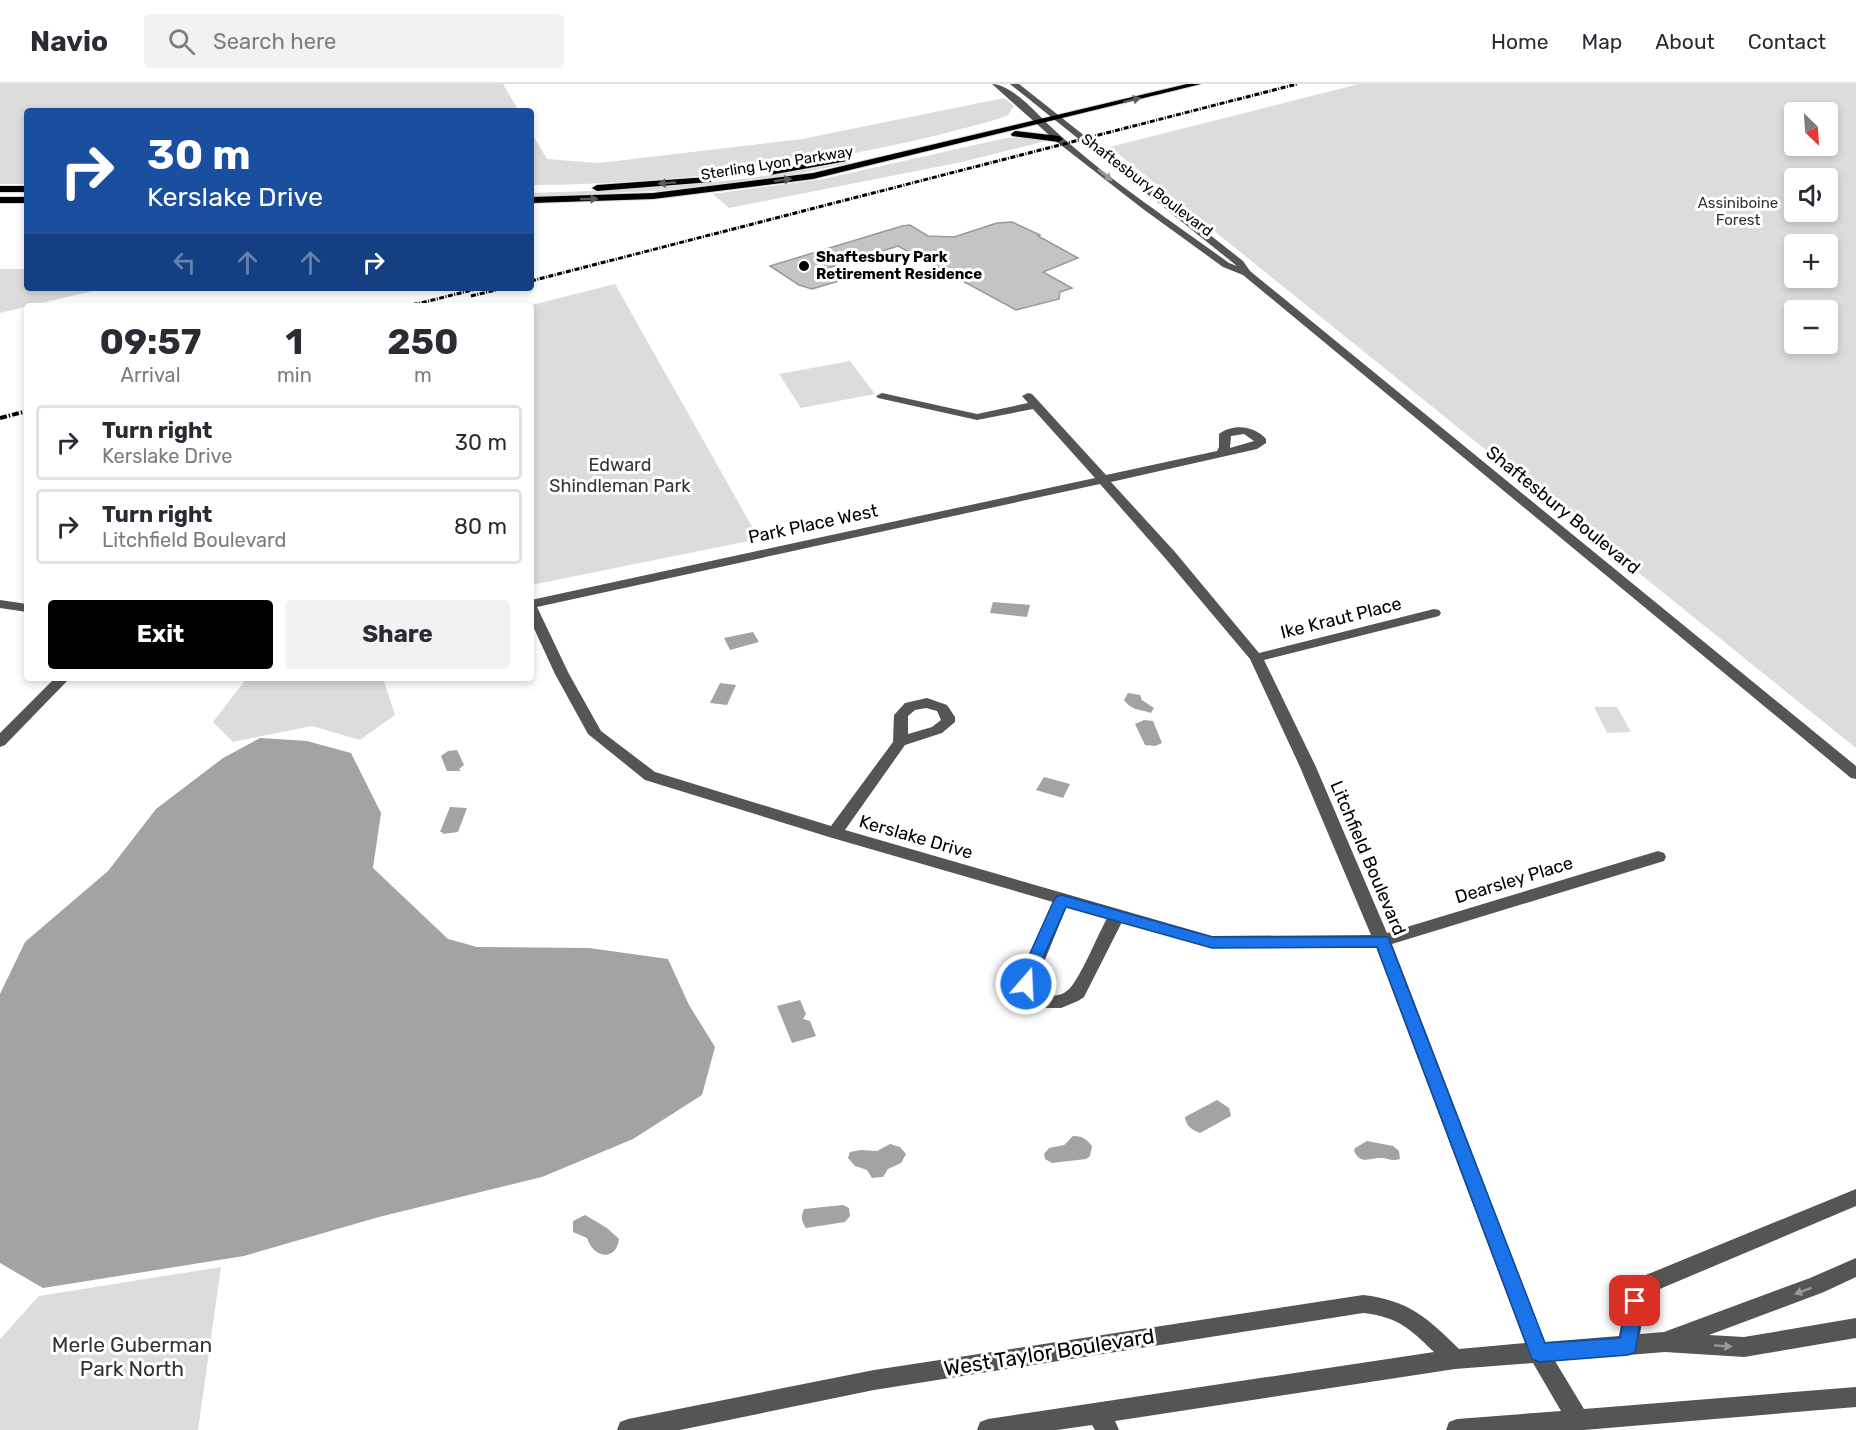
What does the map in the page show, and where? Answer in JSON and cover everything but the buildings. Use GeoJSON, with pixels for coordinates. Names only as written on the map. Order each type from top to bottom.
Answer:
{"type":"FeatureCollection","features":[{"type":"Feature","properties":{"kind":"main road","name":"Sterling Lyon Parkway"},"geometry":{"type":"LineString","coordinates":[[534,190],[606,188],[687,182],[777,171],[865,156],[1161,84]]}},
{"type":"Feature","properties":{"kind":"main road","name":"Sterling Lyon Parkway"},"geometry":{"type":"LineString","coordinates":[[534,200],[653,196],[813,176],[1197,84]]}},
{"type":"Feature","properties":{"kind":"main road"},"geometry":{"type":"LineString","coordinates":[[929,149],[1016,134],[1059,139]]}},
{"type":"Feature","properties":{"kind":"main road"},"geometry":{"type":"LineString","coordinates":[[0,189],[24,189]]}},
{"type":"Feature","properties":{"kind":"main road"},"geometry":{"type":"LineString","coordinates":[[0,200],[24,200]]}},
{"type":"Feature","properties":{"kind":"street","name":"Shaftesbury Boulevard"},"geometry":{"type":"LineString","coordinates":[[996,84],[1059,139],[1146,207],[1226,265],[1247,273]]}},
{"type":"Feature","properties":{"kind":"street","name":"Shaftesbury Boulevard"},"geometry":{"type":"LineString","coordinates":[[1014,84],[1240,263],[1247,273],[1856,774]]}},
{"type":"Feature","properties":{"kind":"street","name":"Litchfield Boulevard"},"geometry":{"type":"LineString","coordinates":[[882,396],[977,417],[1032,401],[1170,555],[1256,658],[1308,767],[1382,941],[1539,1353],[1578,1419]]}},
{"type":"Feature","properties":{"kind":"street","name":"Park Place West"},"geometry":{"type":"LineString","coordinates":[[534,605],[1221,454]]}},
{"type":"Feature","properties":{"kind":"street"},"geometry":{"type":"LineString","coordinates":[[0,604],[24,608]]}},
{"type":"Feature","properties":{"kind":"street","name":"Kerslake Drive"},"geometry":{"type":"LineString","coordinates":[[534,613],[562,674],[595,734],[650,776],[835,833],[1212,942],[1382,941]]}},
{"type":"Feature","properties":{"kind":"street","name":"Ike Kraut Place"},"geometry":{"type":"LineString","coordinates":[[1256,658],[1434,613]]}},
{"type":"Feature","properties":{"kind":"street"},"geometry":{"type":"LineString","coordinates":[[0,742],[60,681]]}},
{"type":"Feature","properties":{"kind":"street"},"geometry":{"type":"LineString","coordinates":[[835,833],[900,742]]}},
{"type":"Feature","properties":{"kind":"street","name":"Dearsley Place"},"geometry":{"type":"LineString","coordinates":[[1382,941],[1658,856]]}},
{"type":"Feature","properties":{"kind":"street"},"geometry":{"type":"LineString","coordinates":[[1062,900],[1026,984],[1034,997],[1054,1004],[1068,1000],[1078,992],[1117,915]]}},
{"type":"Feature","properties":{"kind":"street"},"geometry":{"type":"LineString","coordinates":[[1628,1346],[1635,1301],[1648,1284],[1856,1197]]}},
{"type":"Feature","properties":{"kind":"street"},"geometry":{"type":"LineString","coordinates":[[1665,1342],[1817,1285],[1856,1267]]}},
{"type":"Feature","properties":{"kind":"street","name":"West Taylor Boulevard"},"geometry":{"type":"LineString","coordinates":[[628,1430],[874,1380],[1363,1304],[1388,1307],[1402,1314],[1418,1324],[1455,1359]]}},
{"type":"Feature","properties":{"kind":"street"},"geometry":{"type":"LineString","coordinates":[[996,1429],[1102,1421],[1455,1359],[1665,1342],[1744,1347],[1856,1328]]}},
{"type":"Feature","properties":{"kind":"street"},"geometry":{"type":"LineString","coordinates":[[1457,1430],[1856,1397]]}},
{"type":"Feature","properties":{"kind":"green space"},"geometry":{"type":"Polygon","coordinates":[[[0,84],[503,84],[517,108],[24,108],[24,184],[0,184],[0,84]]]}},
{"type":"Feature","properties":{"kind":"green space","name":"Assiniboine Forest"},"geometry":{"type":"Polygon","coordinates":[[[1359,84],[1856,84],[1856,748],[1110,147],[1359,84]]]}},
{"type":"Feature","properties":{"kind":"green space"},"geometry":{"type":"Polygon","coordinates":[[[1004,98],[1014,106],[1008,115],[998,119],[826,159],[708,175],[590,184],[534,185],[534,137],[547,159],[599,163],[802,139],[1004,98]]]}},
{"type":"Feature","properties":{"kind":"green space"},"geometry":{"type":"Polygon","coordinates":[[[1021,137],[1046,141],[962,162],[729,208],[713,194],[823,179],[1006,138],[1021,137]]]}},
{"type":"Feature","properties":{"kind":"green space"},"geometry":{"type":"Polygon","coordinates":[[[850,163],[772,179],[676,190],[534,197],[534,193],[650,187],[730,180],[850,163]]]}},
{"type":"Feature","properties":{"kind":"green space"},"geometry":{"type":"Polygon","coordinates":[[[0,269],[24,269],[24,291],[92,291],[42,303],[24,303],[24,307],[0,313],[0,269]]]}},
{"type":"Feature","properties":{"kind":"green space","name":"Edward Shindleman Park"},"geometry":{"type":"Polygon","coordinates":[[[615,284],[759,539],[534,584],[534,304],[615,284]]]}},
{"type":"Feature","properties":{"kind":"green space"},"geometry":{"type":"Polygon","coordinates":[[[850,361],[875,394],[801,408],[779,374],[850,361]]]}},
{"type":"Feature","properties":{"kind":"green space"},"geometry":{"type":"Polygon","coordinates":[[[245,681],[384,681],[395,715],[360,740],[312,726],[233,742],[213,722],[245,681]]]}},
{"type":"Feature","properties":{"kind":"green space"},"geometry":{"type":"Polygon","coordinates":[[[1594,707],[1617,707],[1631,732],[1607,733],[1594,707]]]}},
{"type":"Feature","properties":{"kind":"green space","name":"Merle Guberman Park North"},"geometry":{"type":"Polygon","coordinates":[[[221,1267],[198,1430],[0,1430],[0,1339],[39,1296],[221,1267]]]}},
{"type":"Feature","properties":{"kind":"shaded area"},"geometry":{"type":"Polygon","coordinates":[[[993,602],[1030,605],[1027,617],[990,613],[993,602]]]}},
{"type":"Feature","properties":{"kind":"shaded area"},"geometry":{"type":"Polygon","coordinates":[[[753,632],[759,642],[730,650],[724,638],[753,632]]]}},
{"type":"Feature","properties":{"kind":"shaded area"},"geometry":{"type":"Polygon","coordinates":[[[720,683],[736,685],[727,705],[710,703],[720,683]]]}},
{"type":"Feature","properties":{"kind":"shaded area"},"geometry":{"type":"Polygon","coordinates":[[[1128,693],[1140,695],[1142,700],[1154,708],[1151,713],[1127,704],[1124,700],[1128,693]]]}},
{"type":"Feature","properties":{"kind":"shaded area"},"geometry":{"type":"Polygon","coordinates":[[[1144,720],[1153,721],[1162,743],[1155,746],[1145,745],[1135,724],[1144,720]]]}},
{"type":"Feature","properties":{"kind":"shaded area"},"geometry":{"type":"Polygon","coordinates":[[[260,738],[307,741],[351,753],[381,813],[373,868],[448,939],[477,947],[589,948],[668,959],[689,1005],[715,1047],[702,1095],[633,1139],[542,1177],[379,1217],[244,1256],[43,1288],[0,1263],[0,994],[25,942],[108,871],[156,809],[223,758],[260,738]]]}},
{"type":"Feature","properties":{"kind":"shaded area"},"geometry":{"type":"Polygon","coordinates":[[[457,750],[464,765],[459,769],[461,771],[447,771],[441,756],[448,751],[457,750]]]}},
{"type":"Feature","properties":{"kind":"shaded area"},"geometry":{"type":"Polygon","coordinates":[[[1044,777],[1070,784],[1063,798],[1036,790],[1044,777]]]}},
{"type":"Feature","properties":{"kind":"shaded area"},"geometry":{"type":"Polygon","coordinates":[[[450,807],[467,808],[458,832],[442,834],[443,832],[440,832],[450,807]]]}},
{"type":"Feature","properties":{"kind":"shaded area"},"geometry":{"type":"Polygon","coordinates":[[[800,1000],[806,1014],[803,1019],[810,1021],[816,1036],[792,1043],[777,1006],[800,1000]]]}},
{"type":"Feature","properties":{"kind":"shaded area"},"geometry":{"type":"Polygon","coordinates":[[[1217,1100],[1229,1108],[1231,1116],[1200,1133],[1190,1127],[1185,1117],[1217,1100]]]}},
{"type":"Feature","properties":{"kind":"shaded area"},"geometry":{"type":"Polygon","coordinates":[[[1073,1136],[1084,1138],[1092,1146],[1090,1156],[1086,1159],[1052,1163],[1045,1159],[1044,1154],[1049,1148],[1064,1145],[1073,1136]]]}},
{"type":"Feature","properties":{"kind":"shaded area"},"geometry":{"type":"Polygon","coordinates":[[[1367,1141],[1393,1146],[1399,1151],[1400,1159],[1365,1160],[1359,1158],[1354,1151],[1355,1148],[1367,1141]]]}},
{"type":"Feature","properties":{"kind":"shaded area"},"geometry":{"type":"Polygon","coordinates":[[[890,1144],[900,1147],[906,1154],[901,1163],[888,1169],[883,1177],[872,1178],[867,1170],[855,1166],[848,1158],[850,1152],[877,1151],[890,1144]]]}},
{"type":"Feature","properties":{"kind":"shaded area"},"geometry":{"type":"Polygon","coordinates":[[[843,1205],[849,1208],[850,1216],[845,1222],[806,1228],[803,1223],[804,1209],[843,1205]]]}},
{"type":"Feature","properties":{"kind":"shaded area"},"geometry":{"type":"Polygon","coordinates":[[[585,1215],[607,1228],[619,1239],[614,1251],[604,1255],[599,1253],[590,1245],[587,1238],[573,1232],[573,1221],[585,1215]]]}},
{"type":"Feature","properties":{"kind":"railway"},"geometry":{"type":"LineString","coordinates":[[534,280],[1297,84]]}},
{"type":"Feature","properties":{"kind":"railway"},"geometry":{"type":"LineString","coordinates":[[421,303],[468,291]]}},
{"type":"Feature","properties":{"kind":"railway"},"geometry":{"type":"LineString","coordinates":[[471,296],[492,291]]}},
{"type":"Feature","properties":{"kind":"railway"},"geometry":{"type":"LineString","coordinates":[[0,418],[24,412]]}},
{"type":"Feature","properties":{"kind":"place","name":"Shaftesbury Park Retirement Residence"},"geometry":{"type":"Point","coordinates":[804,266]}},
{"type":"Feature","properties":{"kind":"route"},"geometry":{"type":"LineString","coordinates":[[1026,984],[1062,900],[1212,942],[1382,941],[1539,1353],[1628,1346],[1635,1301]]}}]}
